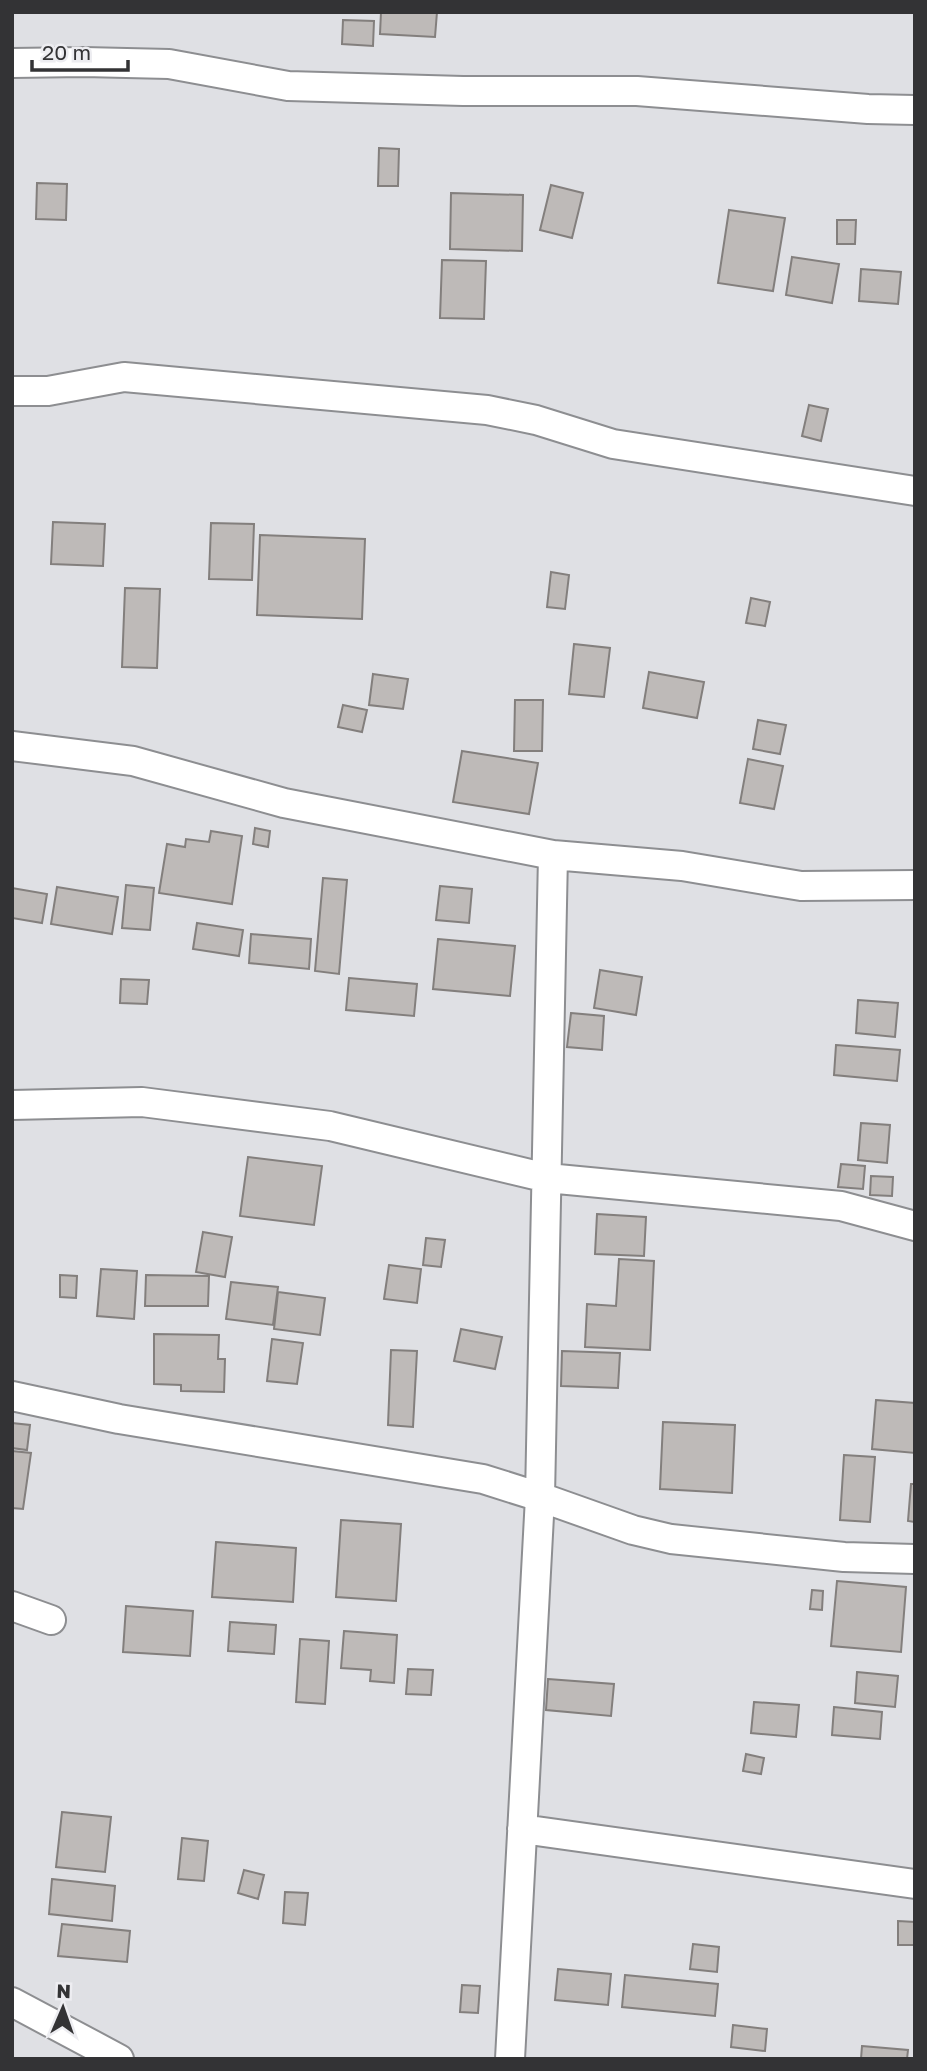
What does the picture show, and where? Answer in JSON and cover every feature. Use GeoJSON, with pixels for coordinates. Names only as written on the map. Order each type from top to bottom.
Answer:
{"type":"FeatureCollection","features":[{"type":"Feature","properties":{"kind":"street"},"geometry":{"type":"LineString","coordinates":[[12,63],[169,64],[288,86],[463,91],[637,91],[868,109],[915,110]]}},
{"type":"Feature","properties":{"kind":"street"},"geometry":{"type":"LineString","coordinates":[[12,391],[48,391],[124,377],[487,410],[536,420],[613,444],[915,491]]}},
{"type":"Feature","properties":{"kind":"street"},"geometry":{"type":"LineString","coordinates":[[12,746],[133,761],[284,803],[553,855],[682,866],[801,886],[915,885]]}},
{"type":"Feature","properties":{"kind":"street"},"geometry":{"type":"LineString","coordinates":[[510,2059],[540,1497],[553,855]]}},
{"type":"Feature","properties":{"kind":"street"},"geometry":{"type":"LineString","coordinates":[[12,1105],[142,1102],[330,1126],[547,1178],[841,1206],[915,1226]]}},
{"type":"Feature","properties":{"kind":"street"},"geometry":{"type":"LineString","coordinates":[[12,1396],[119,1419],[483,1479],[634,1530],[671,1539],[844,1557],[915,1559]]}},
{"type":"Feature","properties":{"kind":"street"},"geometry":{"type":"LineString","coordinates":[[12,1606],[51,1620]]}},
{"type":"Feature","properties":{"kind":"street"},"geometry":{"type":"LineString","coordinates":[[522,1829],[915,1884]]}},
{"type":"Feature","properties":{"kind":"street"},"geometry":{"type":"LineString","coordinates":[[12,2001],[119,2059]]}},
{"type":"Feature","properties":{"kind":"building"},"geometry":{"type":"Polygon","coordinates":[[[381,12],[437,12],[435,37],[380,34],[381,12]]]}},
{"type":"Feature","properties":{"kind":"building"},"geometry":{"type":"Polygon","coordinates":[[[343,20],[374,21],[373,46],[342,44],[343,20]]]}},
{"type":"Feature","properties":{"kind":"building"},"geometry":{"type":"Polygon","coordinates":[[[379,148],[399,149],[398,186],[378,186],[379,148]]]}},
{"type":"Feature","properties":{"kind":"building"},"geometry":{"type":"Polygon","coordinates":[[[37,183],[67,184],[66,220],[36,219],[37,183]]]}},
{"type":"Feature","properties":{"kind":"building"},"geometry":{"type":"Polygon","coordinates":[[[551,185],[583,193],[572,238],[540,230],[551,185]]]}},
{"type":"Feature","properties":{"kind":"building"},"geometry":{"type":"Polygon","coordinates":[[[451,193],[523,195],[522,251],[450,249],[451,193]]]}},
{"type":"Feature","properties":{"kind":"building"},"geometry":{"type":"Polygon","coordinates":[[[729,210],[785,218],[773,291],[718,283],[729,210]]]}},
{"type":"Feature","properties":{"kind":"building"},"geometry":{"type":"Polygon","coordinates":[[[837,220],[856,220],[855,244],[837,244],[837,220]]]}},
{"type":"Feature","properties":{"kind":"building"},"geometry":{"type":"Polygon","coordinates":[[[792,257],[839,264],[832,303],[786,295],[792,257]]]}},
{"type":"Feature","properties":{"kind":"building"},"geometry":{"type":"Polygon","coordinates":[[[442,260],[486,261],[484,319],[440,318],[442,260]]]}},
{"type":"Feature","properties":{"kind":"building"},"geometry":{"type":"Polygon","coordinates":[[[861,269],[901,272],[898,304],[859,301],[861,269]]]}},
{"type":"Feature","properties":{"kind":"building"},"geometry":{"type":"Polygon","coordinates":[[[809,405],[828,409],[821,441],[802,436],[809,405]]]}},
{"type":"Feature","properties":{"kind":"building"},"geometry":{"type":"Polygon","coordinates":[[[53,522],[105,524],[103,566],[51,564],[53,522]]]}},
{"type":"Feature","properties":{"kind":"building"},"geometry":{"type":"Polygon","coordinates":[[[211,523],[254,524],[252,580],[209,579],[211,523]]]}},
{"type":"Feature","properties":{"kind":"building"},"geometry":{"type":"Polygon","coordinates":[[[260,535],[365,539],[362,619],[257,615],[260,535]]]}},
{"type":"Feature","properties":{"kind":"building"},"geometry":{"type":"Polygon","coordinates":[[[551,572],[569,575],[565,609],[547,607],[551,572]]]}},
{"type":"Feature","properties":{"kind":"building"},"geometry":{"type":"Polygon","coordinates":[[[125,588],[160,589],[157,668],[122,667],[125,588]]]}},
{"type":"Feature","properties":{"kind":"building"},"geometry":{"type":"Polygon","coordinates":[[[751,598],[770,602],[765,626],[746,623],[751,598]]]}},
{"type":"Feature","properties":{"kind":"building"},"geometry":{"type":"Polygon","coordinates":[[[574,644],[610,648],[604,697],[569,694],[574,644]]]}},
{"type":"Feature","properties":{"kind":"building"},"geometry":{"type":"Polygon","coordinates":[[[649,672],[704,682],[697,718],[643,708],[649,672]]]}},
{"type":"Feature","properties":{"kind":"building"},"geometry":{"type":"Polygon","coordinates":[[[373,674],[408,679],[403,709],[369,705],[373,674]]]}},
{"type":"Feature","properties":{"kind":"building"},"geometry":{"type":"Polygon","coordinates":[[[515,700],[543,700],[542,751],[514,751],[515,700]]]}},
{"type":"Feature","properties":{"kind":"building"},"geometry":{"type":"Polygon","coordinates":[[[343,705],[367,710],[362,732],[338,727],[343,705]]]}},
{"type":"Feature","properties":{"kind":"building"},"geometry":{"type":"Polygon","coordinates":[[[758,720],[786,725],[780,754],[753,749],[758,720]]]}},
{"type":"Feature","properties":{"kind":"building"},"geometry":{"type":"Polygon","coordinates":[[[462,751],[538,763],[529,814],[453,802],[462,751]]]}},
{"type":"Feature","properties":{"kind":"building"},"geometry":{"type":"Polygon","coordinates":[[[748,759],[783,766],[774,809],[740,803],[748,759]]]}},
{"type":"Feature","properties":{"kind":"building"},"geometry":{"type":"Polygon","coordinates":[[[255,828],[270,831],[268,847],[253,844],[255,828]]]}},
{"type":"Feature","properties":{"kind":"building"},"geometry":{"type":"Polygon","coordinates":[[[211,831],[242,836],[232,904],[159,893],[167,844],[185,847],[186,839],[209,842],[211,831]]]}},
{"type":"Feature","properties":{"kind":"building"},"geometry":{"type":"Polygon","coordinates":[[[323,878],[347,880],[339,974],[315,971],[323,878]]]}},
{"type":"Feature","properties":{"kind":"building"},"geometry":{"type":"Polygon","coordinates":[[[126,885],[154,888],[150,930],[122,928],[126,885]]]}},
{"type":"Feature","properties":{"kind":"building"},"geometry":{"type":"Polygon","coordinates":[[[440,886],[472,889],[469,923],[436,920],[440,886]]]}},
{"type":"Feature","properties":{"kind":"building"},"geometry":{"type":"Polygon","coordinates":[[[57,887],[118,897],[112,934],[51,924],[57,887]]]}},
{"type":"Feature","properties":{"kind":"building"},"geometry":{"type":"Polygon","coordinates":[[[12,888],[47,894],[42,923],[12,918],[12,888]]]}},
{"type":"Feature","properties":{"kind":"building"},"geometry":{"type":"Polygon","coordinates":[[[197,923],[243,930],[239,956],[193,949],[197,923]]]}},
{"type":"Feature","properties":{"kind":"building"},"geometry":{"type":"Polygon","coordinates":[[[251,934],[311,939],[309,969],[249,963],[251,934]]]}},
{"type":"Feature","properties":{"kind":"building"},"geometry":{"type":"Polygon","coordinates":[[[438,939],[515,946],[510,996],[433,989],[438,939]]]}},
{"type":"Feature","properties":{"kind":"building"},"geometry":{"type":"Polygon","coordinates":[[[600,970],[642,977],[636,1015],[594,1008],[600,970]]]}},
{"type":"Feature","properties":{"kind":"building"},"geometry":{"type":"Polygon","coordinates":[[[349,978],[417,984],[414,1016],[346,1010],[349,978]]]}},
{"type":"Feature","properties":{"kind":"building"},"geometry":{"type":"Polygon","coordinates":[[[121,979],[149,980],[147,1004],[120,1003],[121,979]]]}},
{"type":"Feature","properties":{"kind":"building"},"geometry":{"type":"Polygon","coordinates":[[[858,1000],[898,1003],[895,1037],[856,1033],[858,1000]]]}},
{"type":"Feature","properties":{"kind":"building"},"geometry":{"type":"Polygon","coordinates":[[[571,1013],[604,1016],[602,1050],[567,1047],[571,1013]]]}},
{"type":"Feature","properties":{"kind":"building"},"geometry":{"type":"Polygon","coordinates":[[[836,1045],[900,1050],[897,1081],[834,1075],[836,1045]]]}},
{"type":"Feature","properties":{"kind":"building"},"geometry":{"type":"Polygon","coordinates":[[[861,1123],[890,1125],[887,1163],[858,1160],[861,1123]]]}},
{"type":"Feature","properties":{"kind":"building"},"geometry":{"type":"Polygon","coordinates":[[[248,1157],[322,1166],[314,1225],[240,1216],[248,1157]]]}},
{"type":"Feature","properties":{"kind":"building"},"geometry":{"type":"Polygon","coordinates":[[[841,1164],[865,1166],[863,1189],[838,1187],[841,1164]]]}},
{"type":"Feature","properties":{"kind":"building"},"geometry":{"type":"Polygon","coordinates":[[[871,1176],[893,1177],[892,1196],[870,1195],[871,1176]]]}},
{"type":"Feature","properties":{"kind":"building"},"geometry":{"type":"Polygon","coordinates":[[[597,1214],[646,1217],[644,1256],[595,1254],[597,1214]]]}},
{"type":"Feature","properties":{"kind":"building"},"geometry":{"type":"Polygon","coordinates":[[[203,1232],[232,1237],[225,1277],[196,1272],[203,1232]]]}},
{"type":"Feature","properties":{"kind":"building"},"geometry":{"type":"Polygon","coordinates":[[[426,1238],[445,1240],[441,1267],[423,1265],[426,1238]]]}},
{"type":"Feature","properties":{"kind":"building"},"geometry":{"type":"Polygon","coordinates":[[[619,1259],[654,1261],[650,1350],[585,1347],[587,1304],[616,1306],[619,1259]]]}},
{"type":"Feature","properties":{"kind":"building"},"geometry":{"type":"Polygon","coordinates":[[[389,1265],[421,1269],[417,1303],[384,1299],[389,1265]]]}},
{"type":"Feature","properties":{"kind":"building"},"geometry":{"type":"Polygon","coordinates":[[[101,1269],[137,1271],[134,1319],[97,1316],[101,1269]]]}},
{"type":"Feature","properties":{"kind":"building"},"geometry":{"type":"Polygon","coordinates":[[[60,1275],[77,1276],[76,1298],[60,1297],[60,1275]]]}},
{"type":"Feature","properties":{"kind":"building"},"geometry":{"type":"Polygon","coordinates":[[[146,1275],[209,1276],[208,1306],[145,1306],[146,1275]]]}},
{"type":"Feature","properties":{"kind":"building"},"geometry":{"type":"Polygon","coordinates":[[[231,1282],[278,1287],[273,1325],[226,1319],[231,1282]]]}},
{"type":"Feature","properties":{"kind":"building"},"geometry":{"type":"Polygon","coordinates":[[[278,1292],[325,1298],[320,1335],[274,1329],[278,1292]]]}},
{"type":"Feature","properties":{"kind":"building"},"geometry":{"type":"Polygon","coordinates":[[[461,1329],[502,1337],[495,1369],[454,1361],[461,1329]]]}},
{"type":"Feature","properties":{"kind":"building"},"geometry":{"type":"Polygon","coordinates":[[[154,1334],[219,1335],[218,1359],[225,1359],[224,1392],[181,1391],[181,1385],[154,1384],[154,1334]]]}},
{"type":"Feature","properties":{"kind":"building"},"geometry":{"type":"Polygon","coordinates":[[[272,1339],[303,1343],[297,1384],[267,1381],[272,1339]]]}},
{"type":"Feature","properties":{"kind":"building"},"geometry":{"type":"Polygon","coordinates":[[[391,1350],[417,1351],[413,1427],[388,1425],[391,1350]]]}},
{"type":"Feature","properties":{"kind":"building"},"geometry":{"type":"Polygon","coordinates":[[[562,1351],[620,1353],[618,1388],[561,1386],[562,1351]]]}},
{"type":"Feature","properties":{"kind":"building"},"geometry":{"type":"Polygon","coordinates":[[[876,1400],[915,1403],[915,1453],[872,1449],[876,1400]]]}},
{"type":"Feature","properties":{"kind":"building"},"geometry":{"type":"Polygon","coordinates":[[[663,1422],[735,1425],[732,1493],[660,1489],[663,1422]]]}},
{"type":"Feature","properties":{"kind":"building"},"geometry":{"type":"Polygon","coordinates":[[[12,1423],[30,1425],[27,1450],[12,1448],[12,1423]]]}},
{"type":"Feature","properties":{"kind":"building"},"geometry":{"type":"Polygon","coordinates":[[[12,1451],[31,1453],[23,1509],[12,1508],[12,1451]]]}},
{"type":"Feature","properties":{"kind":"building"},"geometry":{"type":"Polygon","coordinates":[[[844,1455],[875,1457],[870,1522],[840,1520],[844,1455]]]}},
{"type":"Feature","properties":{"kind":"building"},"geometry":{"type":"Polygon","coordinates":[[[911,1484],[915,1484],[915,1522],[908,1521],[911,1484]]]}},
{"type":"Feature","properties":{"kind":"building"},"geometry":{"type":"Polygon","coordinates":[[[341,1520],[401,1524],[396,1601],[336,1597],[341,1520]]]}},
{"type":"Feature","properties":{"kind":"building"},"geometry":{"type":"Polygon","coordinates":[[[216,1542],[296,1548],[293,1602],[212,1597],[216,1542]]]}},
{"type":"Feature","properties":{"kind":"building"},"geometry":{"type":"Polygon","coordinates":[[[837,1581],[906,1587],[901,1652],[831,1646],[837,1581]]]}},
{"type":"Feature","properties":{"kind":"building"},"geometry":{"type":"Polygon","coordinates":[[[812,1590],[823,1591],[822,1610],[810,1609],[812,1590]]]}},
{"type":"Feature","properties":{"kind":"building"},"geometry":{"type":"Polygon","coordinates":[[[126,1606],[193,1611],[190,1656],[123,1652],[126,1606]]]}},
{"type":"Feature","properties":{"kind":"building"},"geometry":{"type":"Polygon","coordinates":[[[230,1622],[276,1625],[274,1654],[228,1651],[230,1622]]]}},
{"type":"Feature","properties":{"kind":"building"},"geometry":{"type":"Polygon","coordinates":[[[344,1631],[397,1635],[394,1683],[370,1681],[371,1670],[341,1668],[344,1631]]]}},
{"type":"Feature","properties":{"kind":"building"},"geometry":{"type":"Polygon","coordinates":[[[300,1639],[329,1641],[325,1704],[296,1702],[300,1639]]]}},
{"type":"Feature","properties":{"kind":"building"},"geometry":{"type":"Polygon","coordinates":[[[408,1669],[433,1670],[431,1695],[406,1694],[408,1669]]]}},
{"type":"Feature","properties":{"kind":"building"},"geometry":{"type":"Polygon","coordinates":[[[857,1672],[898,1676],[895,1707],[855,1703],[857,1672]]]}},
{"type":"Feature","properties":{"kind":"building"},"geometry":{"type":"Polygon","coordinates":[[[548,1679],[614,1684],[611,1716],[546,1710],[548,1679]]]}},
{"type":"Feature","properties":{"kind":"building"},"geometry":{"type":"Polygon","coordinates":[[[754,1702],[799,1705],[796,1737],[751,1733],[754,1702]]]}},
{"type":"Feature","properties":{"kind":"building"},"geometry":{"type":"Polygon","coordinates":[[[834,1707],[882,1712],[880,1739],[832,1735],[834,1707]]]}},
{"type":"Feature","properties":{"kind":"building"},"geometry":{"type":"Polygon","coordinates":[[[746,1754],[764,1758],[761,1774],[743,1771],[746,1754]]]}},
{"type":"Feature","properties":{"kind":"building"},"geometry":{"type":"Polygon","coordinates":[[[62,1812],[111,1817],[105,1872],[56,1867],[62,1812]]]}},
{"type":"Feature","properties":{"kind":"building"},"geometry":{"type":"Polygon","coordinates":[[[182,1838],[208,1841],[204,1881],[178,1879],[182,1838]]]}},
{"type":"Feature","properties":{"kind":"building"},"geometry":{"type":"Polygon","coordinates":[[[244,1870],[264,1875],[258,1899],[238,1893],[244,1870]]]}},
{"type":"Feature","properties":{"kind":"building"},"geometry":{"type":"Polygon","coordinates":[[[52,1879],[115,1886],[112,1921],[49,1914],[52,1879]]]}},
{"type":"Feature","properties":{"kind":"building"},"geometry":{"type":"Polygon","coordinates":[[[285,1892],[308,1893],[305,1925],[283,1923],[285,1892]]]}},
{"type":"Feature","properties":{"kind":"building"},"geometry":{"type":"Polygon","coordinates":[[[898,1921],[915,1922],[915,1945],[898,1945],[898,1921]]]}},
{"type":"Feature","properties":{"kind":"building"},"geometry":{"type":"Polygon","coordinates":[[[62,1924],[130,1931],[127,1962],[58,1956],[62,1924]]]}},
{"type":"Feature","properties":{"kind":"building"},"geometry":{"type":"Polygon","coordinates":[[[693,1944],[719,1947],[717,1972],[690,1969],[693,1944]]]}},
{"type":"Feature","properties":{"kind":"building"},"geometry":{"type":"Polygon","coordinates":[[[558,1969],[611,1974],[608,2005],[555,2000],[558,1969]]]}},
{"type":"Feature","properties":{"kind":"building"},"geometry":{"type":"Polygon","coordinates":[[[625,1975],[718,1984],[715,2016],[622,2007],[625,1975]]]}},
{"type":"Feature","properties":{"kind":"building"},"geometry":{"type":"Polygon","coordinates":[[[462,1985],[480,1986],[478,2013],[460,2012],[462,1985]]]}},
{"type":"Feature","properties":{"kind":"building"},"geometry":{"type":"Polygon","coordinates":[[[733,2025],[767,2029],[765,2051],[731,2047],[733,2025]]]}},
{"type":"Feature","properties":{"kind":"building"},"geometry":{"type":"Polygon","coordinates":[[[862,2046],[908,2050],[907,2059],[861,2059],[862,2046]]]}}]}
